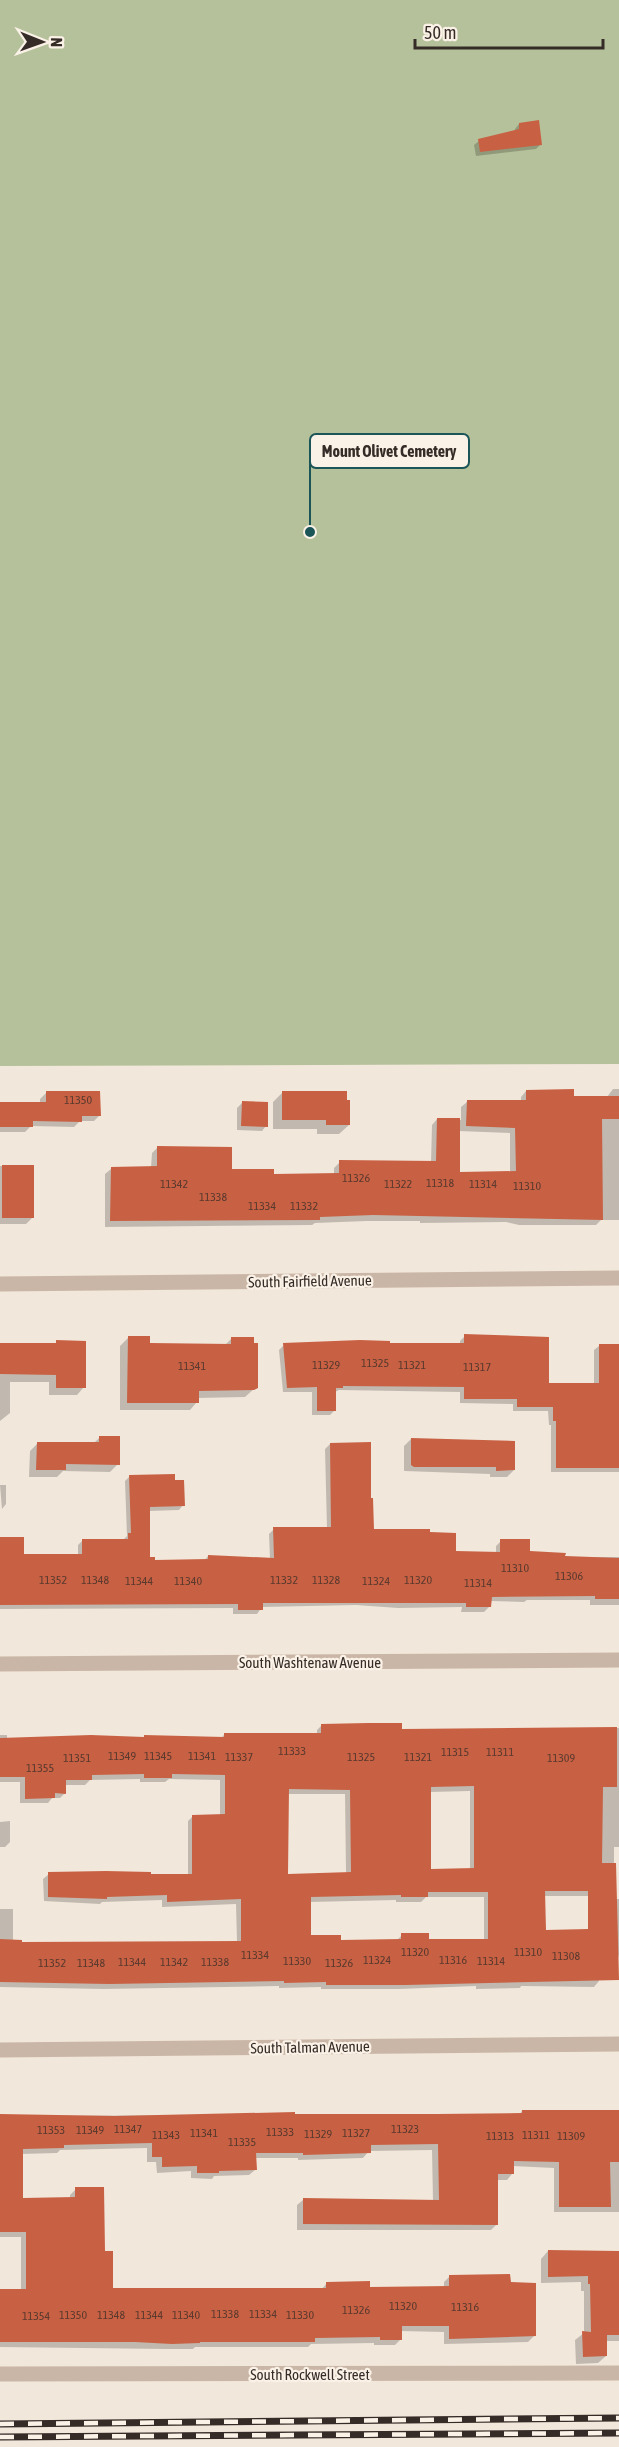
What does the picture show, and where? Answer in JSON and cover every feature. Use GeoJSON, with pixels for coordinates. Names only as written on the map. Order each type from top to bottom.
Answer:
{"type":"FeatureCollection","features":[{"type":"Feature","properties":{"kind":"street","name":"South Fairfield Avenue"},"geometry":{"type":"LineString","coordinates":[[0,1284],[619,1278]]}},
{"type":"Feature","properties":{"kind":"street","name":"South Washtenaw Avenue"},"geometry":{"type":"LineString","coordinates":[[0,1664],[619,1660]]}},
{"type":"Feature","properties":{"kind":"street","name":"South Talman Avenue"},"geometry":{"type":"LineString","coordinates":[[0,2050],[619,2044]]}},
{"type":"Feature","properties":{"kind":"street","name":"South Rockwell Street"},"geometry":{"type":"LineString","coordinates":[[0,2374],[619,2373]]}},
{"type":"Feature","properties":{"kind":"green space"},"geometry":{"type":"Polygon","coordinates":[[[0,0],[619,0],[619,1064],[0,1066],[0,0]]]}},
{"type":"Feature","properties":{"kind":"building"},"geometry":{"type":"Polygon","coordinates":[[[539,120],[542,145],[480,152],[478,139],[519,129],[519,123],[539,120]]]}},
{"type":"Feature","properties":{"kind":"building"},"geometry":{"type":"Polygon","coordinates":[[[574,1089],[574,1096],[619,1096],[619,1119],[602,1119],[603,1220],[373,1215],[320,1217],[320,1220],[110,1221],[111,1167],[157,1166],[157,1146],[232,1147],[232,1169],[274,1169],[274,1174],[339,1173],[339,1160],[436,1161],[437,1118],[460,1118],[460,1172],[516,1171],[515,1128],[466,1126],[467,1100],[526,1100],[526,1090],[574,1089]]]}},
{"type":"Feature","properties":{"kind":"building"},"geometry":{"type":"Polygon","coordinates":[[[46,1091],[100,1091],[101,1116],[82,1116],[82,1122],[33,1121],[33,1127],[0,1127],[0,1102],[46,1102],[46,1091]]]}},
{"type":"Feature","properties":{"kind":"building"},"geometry":{"type":"Polygon","coordinates":[[[282,1091],[347,1091],[347,1100],[350,1100],[350,1125],[326,1125],[326,1120],[282,1120],[282,1091]]]}},
{"type":"Feature","properties":{"kind":"building"},"geometry":{"type":"Polygon","coordinates":[[[242,1101],[268,1102],[268,1127],[241,1126],[242,1101]]]}},
{"type":"Feature","properties":{"kind":"building"},"geometry":{"type":"Polygon","coordinates":[[[2,1165],[34,1165],[34,1218],[2,1218],[2,1165]]]}},
{"type":"Feature","properties":{"kind":"building"},"geometry":{"type":"Polygon","coordinates":[[[464,1334],[549,1337],[549,1383],[599,1383],[599,1344],[619,1344],[619,1468],[556,1468],[556,1421],[553,1421],[553,1407],[517,1407],[517,1399],[464,1399],[464,1387],[343,1386],[343,1388],[336,1388],[336,1411],[317,1411],[317,1387],[287,1388],[283,1343],[360,1340],[390,1341],[390,1343],[464,1343],[464,1334]]]}},
{"type":"Feature","properties":{"kind":"building"},"geometry":{"type":"Polygon","coordinates":[[[128,1336],[150,1336],[150,1343],[231,1344],[231,1337],[254,1337],[254,1343],[258,1343],[258,1388],[199,1391],[199,1403],[127,1403],[128,1336]]]}},
{"type":"Feature","properties":{"kind":"building"},"geometry":{"type":"Polygon","coordinates":[[[56,1340],[86,1341],[86,1388],[56,1388],[56,1375],[0,1374],[0,1343],[56,1343],[56,1340]]]}},
{"type":"Feature","properties":{"kind":"building"},"geometry":{"type":"Polygon","coordinates":[[[99,1436],[120,1436],[120,1465],[66,1464],[66,1470],[36,1470],[37,1442],[99,1442],[99,1436]]]}},
{"type":"Feature","properties":{"kind":"building"},"geometry":{"type":"Polygon","coordinates":[[[411,1438],[515,1441],[515,1470],[496,1471],[496,1467],[414,1467],[411,1465],[411,1438]]]}},
{"type":"Feature","properties":{"kind":"building"},"geometry":{"type":"Polygon","coordinates":[[[371,1442],[371,1498],[373,1498],[374,1529],[430,1529],[430,1532],[456,1533],[456,1551],[500,1552],[500,1539],[530,1539],[530,1551],[566,1553],[565,1556],[619,1558],[619,1599],[595,1599],[595,1596],[492,1597],[491,1607],[466,1607],[466,1603],[263,1603],[263,1610],[238,1610],[238,1604],[0,1605],[0,1537],[24,1537],[24,1554],[82,1554],[82,1539],[128,1539],[128,1533],[131,1533],[129,1475],[175,1474],[175,1480],[184,1480],[185,1506],[150,1507],[150,1557],[155,1557],[155,1560],[208,1559],[208,1555],[274,1558],[273,1527],[331,1527],[330,1443],[371,1442]]]}},
{"type":"Feature","properties":{"kind":"building"},"geometry":{"type":"Polygon","coordinates":[[[402,1723],[402,1729],[617,1727],[617,1787],[603,1787],[602,1863],[616,1863],[619,1980],[405,1985],[326,1985],[326,1982],[284,1983],[284,1981],[109,1984],[0,1982],[0,1939],[22,1940],[22,1942],[241,1941],[241,1899],[167,1902],[167,1895],[107,1897],[107,1899],[48,1897],[48,1872],[106,1871],[192,1874],[192,1815],[225,1814],[225,1775],[172,1774],[172,1778],[144,1778],[144,1774],[92,1775],[92,1780],[66,1780],[66,1794],[55,1793],[55,1798],[25,1799],[25,1777],[0,1777],[0,1738],[91,1735],[224,1737],[224,1733],[321,1733],[321,1724],[402,1723]],[[474,1786],[431,1787],[431,1869],[474,1868],[474,1786]],[[289,1789],[288,1874],[351,1872],[350,1790],[289,1789]],[[545,1891],[546,1930],[588,1929],[588,1891],[545,1891]],[[428,1892],[428,1897],[401,1897],[401,1895],[311,1897],[311,1935],[341,1935],[341,1940],[401,1939],[401,1933],[429,1933],[429,1939],[488,1939],[488,1892],[428,1892]]]}},
{"type":"Feature","properties":{"kind":"building"},"geometry":{"type":"Polygon","coordinates":[[[522,2110],[619,2110],[619,2162],[610,2162],[611,2207],[559,2207],[559,2162],[514,2161],[514,2174],[498,2174],[498,2225],[303,2224],[303,2198],[439,2200],[438,2144],[371,2145],[371,2153],[303,2155],[303,2153],[256,2153],[257,2170],[219,2171],[219,2173],[197,2173],[197,2166],[162,2167],[162,2157],[152,2157],[152,2143],[64,2145],[64,2148],[23,2149],[23,2198],[75,2197],[75,2187],[104,2187],[105,2251],[113,2251],[113,2288],[326,2288],[326,2282],[370,2281],[370,2287],[449,2286],[449,2275],[510,2274],[511,2282],[536,2283],[536,2336],[449,2339],[449,2326],[402,2326],[402,2340],[380,2340],[380,2337],[315,2338],[315,2342],[172,2344],[0,2342],[0,2289],[26,2289],[26,2232],[0,2232],[0,2114],[115,2116],[295,2112],[295,2114],[437,2114],[522,2113],[522,2110]]]}},
{"type":"Feature","properties":{"kind":"building"},"geometry":{"type":"Polygon","coordinates":[[[548,2250],[619,2251],[619,2335],[607,2335],[607,2356],[583,2357],[582,2331],[591,2332],[588,2276],[548,2277],[548,2250]]]}},
{"type":"Feature","properties":{"kind":"railway"},"geometry":{"type":"LineString","coordinates":[[0,2424],[619,2418]]}},
{"type":"Feature","properties":{"kind":"railway"},"geometry":{"type":"LineString","coordinates":[[0,2437],[619,2433]]}},
{"type":"Feature","properties":{"kind":"place","name":"Mount Olivet Cemetery"},"geometry":{"type":"Point","coordinates":[310,532]}}]}
